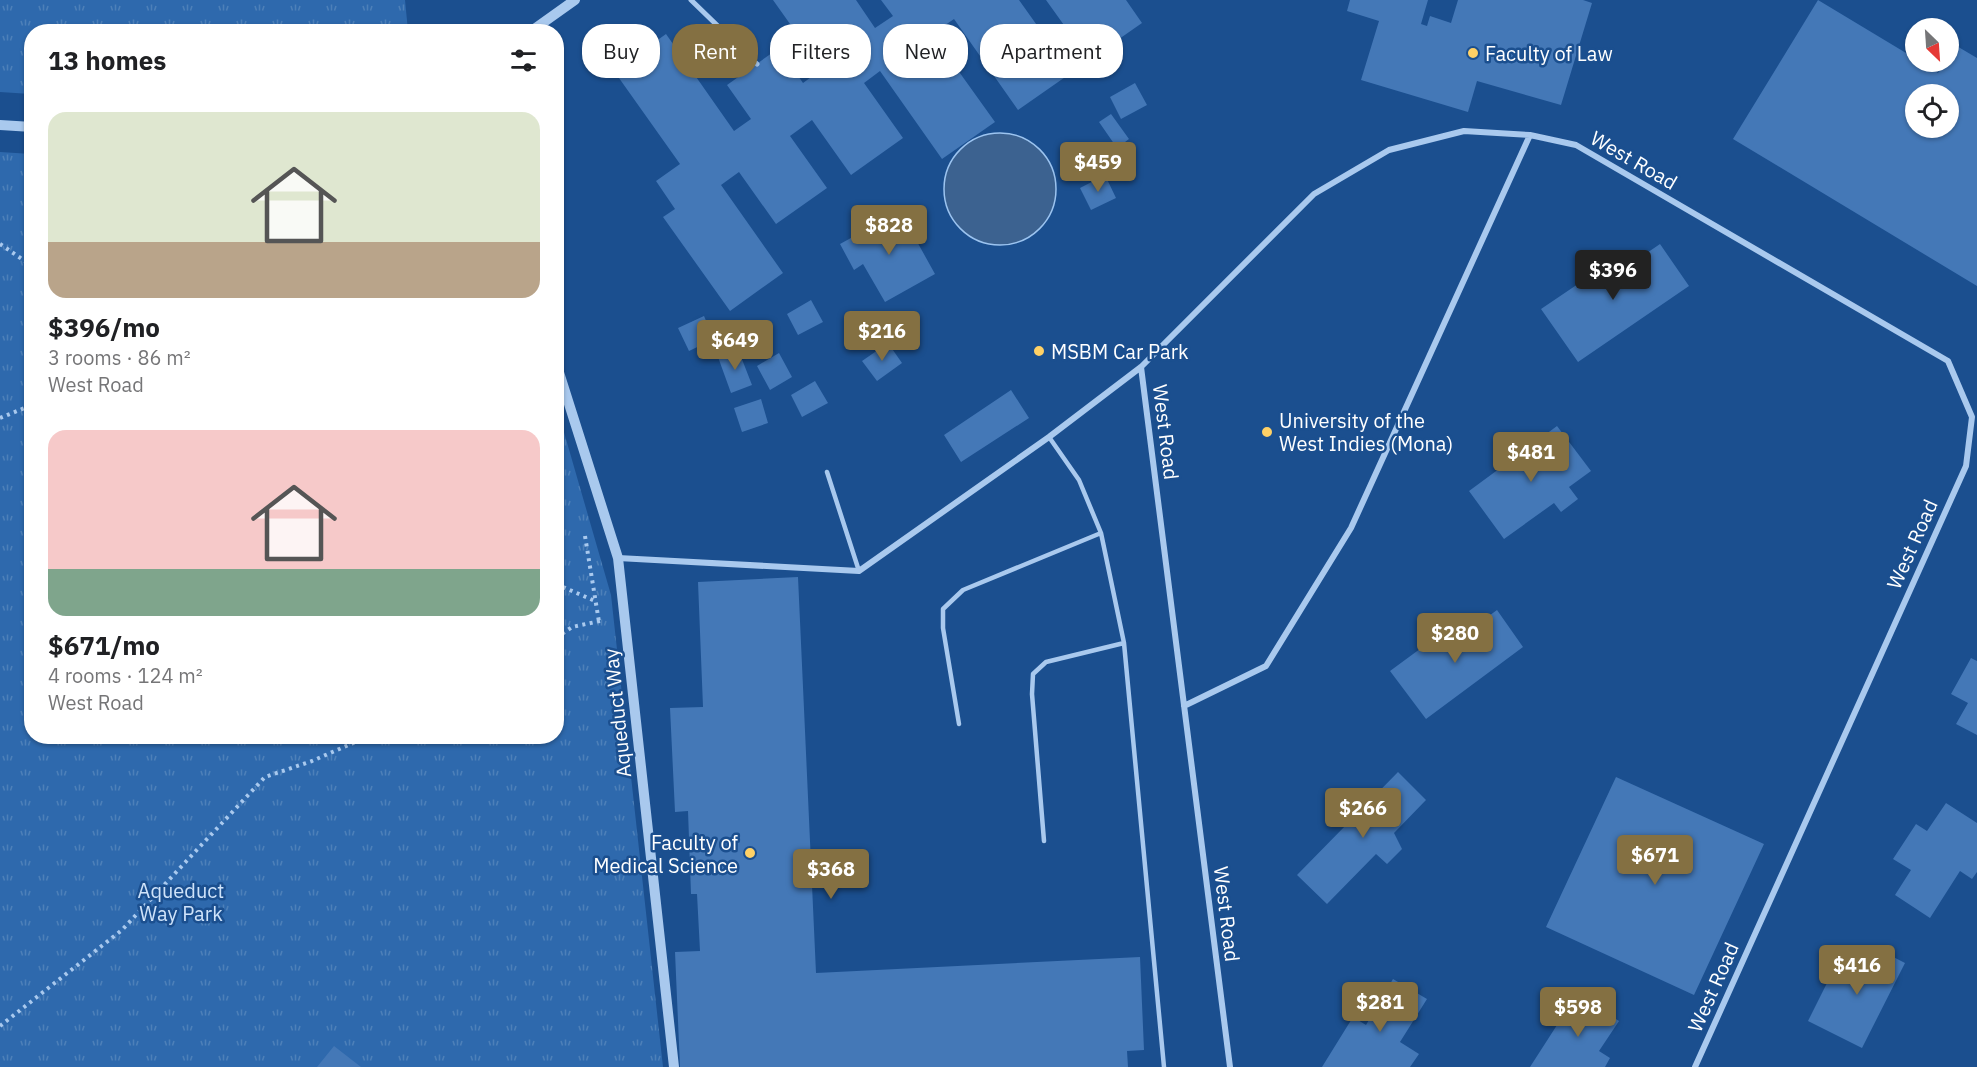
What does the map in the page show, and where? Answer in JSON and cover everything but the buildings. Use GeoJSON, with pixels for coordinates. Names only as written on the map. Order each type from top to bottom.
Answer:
{"type":"FeatureCollection","features":[{"type":"Feature","properties":{"kind":"street"},"geometry":{"type":"LineString","coordinates":[[541,24],[574,0]]}},
{"type":"Feature","properties":{"kind":"street"},"geometry":{"type":"LineString","coordinates":[[691,0],[716,24]]}},
{"type":"Feature","properties":{"kind":"street"},"geometry":{"type":"LineString","coordinates":[[0,125],[24,126]]}},
{"type":"Feature","properties":{"kind":"street","name":"West Road"},"geometry":{"type":"LineString","coordinates":[[1230,1067],[1141,367],[1314,194],[1389,150],[1464,131],[1530,135],[1576,145],[1948,361],[1972,417],[1966,466],[1695,1067]]}},
{"type":"Feature","properties":{"kind":"street"},"geometry":{"type":"LineString","coordinates":[[1184,706],[1266,666],[1345,538],[1530,135]]}},
{"type":"Feature","properties":{"kind":"street"},"geometry":{"type":"LineString","coordinates":[[618,558],[859,571],[1049,437],[1141,367]]}},
{"type":"Feature","properties":{"kind":"street","name":"Aqueduct Way"},"geometry":{"type":"LineString","coordinates":[[564,388],[618,558],[674,1067]]}},
{"type":"Feature","properties":{"kind":"lane"},"geometry":{"type":"LineString","coordinates":[[1049,437],[1079,480],[1101,533],[1124,643],[1164,1067]]}},
{"type":"Feature","properties":{"kind":"lane"},"geometry":{"type":"LineString","coordinates":[[827,472],[859,571]]}},
{"type":"Feature","properties":{"kind":"lane"},"geometry":{"type":"LineString","coordinates":[[959,724],[943,628],[943,609],[963,590],[1101,533]]}},
{"type":"Feature","properties":{"kind":"lane"},"geometry":{"type":"LineString","coordinates":[[1044,841],[1032,694],[1033,674],[1046,662],[1124,643]]}},
{"type":"Feature","properties":{"kind":"path"},"geometry":{"type":"LineString","coordinates":[[0,244],[24,260]]}},
{"type":"Feature","properties":{"kind":"path"},"geometry":{"type":"LineString","coordinates":[[0,418],[24,408]]}},
{"type":"Feature","properties":{"kind":"path"},"geometry":{"type":"LineString","coordinates":[[564,588],[595,602]]}},
{"type":"Feature","properties":{"kind":"path"},"geometry":{"type":"LineString","coordinates":[[564,632],[572,627],[625,616]]}},
{"type":"Feature","properties":{"kind":"path"},"geometry":{"type":"LineString","coordinates":[[0,1026],[122,930],[265,777],[312,761],[351,744]]}},
{"type":"Feature","properties":{"kind":"green space"},"geometry":{"type":"Polygon","coordinates":[[[0,0],[405,0],[407,24],[24,24],[24,94],[0,92],[0,0]]]}},
{"type":"Feature","properties":{"kind":"green space","name":"Aqueduct Way Park"},"geometry":{"type":"Polygon","coordinates":[[[0,152],[24,154],[24,744],[564,744],[564,432],[611,595],[663,1067],[0,1067],[0,152]]]}},
{"type":"Feature","properties":{"kind":"shaded area"},"geometry":{"type":"Polygon","coordinates":[[[1000,133],[1021,137],[1040,149],[1052,168],[1056,189],[1052,210],[1040,229],[1021,241],[1000,245],[979,241],[960,229],[948,210],[944,189],[948,168],[960,149],[979,137],[1000,133]]]}},
{"type":"Feature","properties":{"kind":"place","name":"Faculty of Law"},"geometry":{"type":"Point","coordinates":[1473,53]}},
{"type":"Feature","properties":{"kind":"place","name":"MSBM Car Park"},"geometry":{"type":"Point","coordinates":[1039,351]}},
{"type":"Feature","properties":{"kind":"place","name":"University of the West Indies (Mona)"},"geometry":{"type":"Point","coordinates":[1267,432]}},
{"type":"Feature","properties":{"kind":"place","name":"Faculty of Medical Science"},"geometry":{"type":"Point","coordinates":[750,853]}}]}
